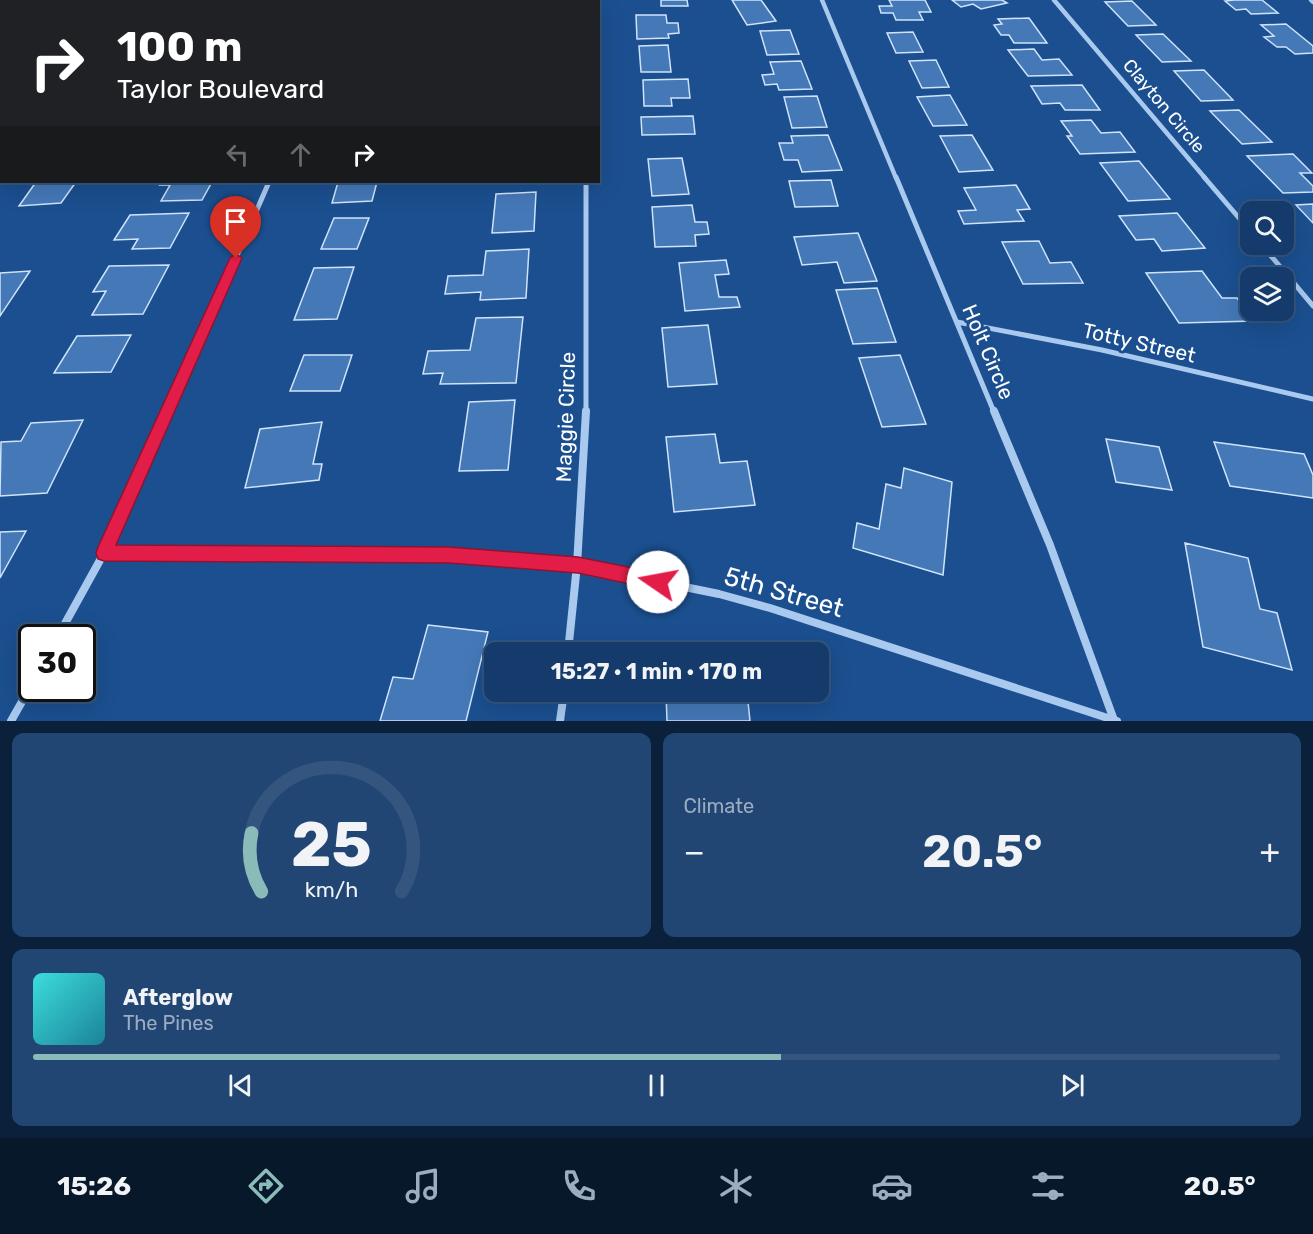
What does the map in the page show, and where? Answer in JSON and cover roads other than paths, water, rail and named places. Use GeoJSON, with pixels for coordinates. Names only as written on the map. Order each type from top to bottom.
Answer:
{"type":"FeatureCollection","features":[{"type":"Feature","properties":{"kind":"street","name":"Holt Circle"},"geometry":{"type":"LineString","coordinates":[[822,0],[1050,545],[1115,721]]}},
{"type":"Feature","properties":{"kind":"street","name":"Clayton Circle"},"geometry":{"type":"LineString","coordinates":[[1054,0],[1240,219]]}},
{"type":"Feature","properties":{"kind":"street"},"geometry":{"type":"LineString","coordinates":[[65,624],[104,553],[155,444],[269,183]]}},
{"type":"Feature","properties":{"kind":"street","name":"Maggie Circle"},"geometry":{"type":"LineString","coordinates":[[569,642],[578,565],[586,426],[586,183]]}},
{"type":"Feature","properties":{"kind":"street"},"geometry":{"type":"LineString","coordinates":[[1270,255],[1313,306]]}},
{"type":"Feature","properties":{"kind":"street","name":"Totty Street"},"geometry":{"type":"LineString","coordinates":[[957,321],[1102,350],[1313,399]]}},
{"type":"Feature","properties":{"kind":"street","name":"5th Street"},"geometry":{"type":"LineString","coordinates":[[104,553],[449,555],[578,565],[719,594],[770,608],[953,666],[1115,721]]}},
{"type":"Feature","properties":{"kind":"street"},"geometry":{"type":"LineString","coordinates":[[11,721],[22,702]]}},
{"type":"Feature","properties":{"kind":"street"},"geometry":{"type":"LineString","coordinates":[[561,721],[563,702]]}}]}
